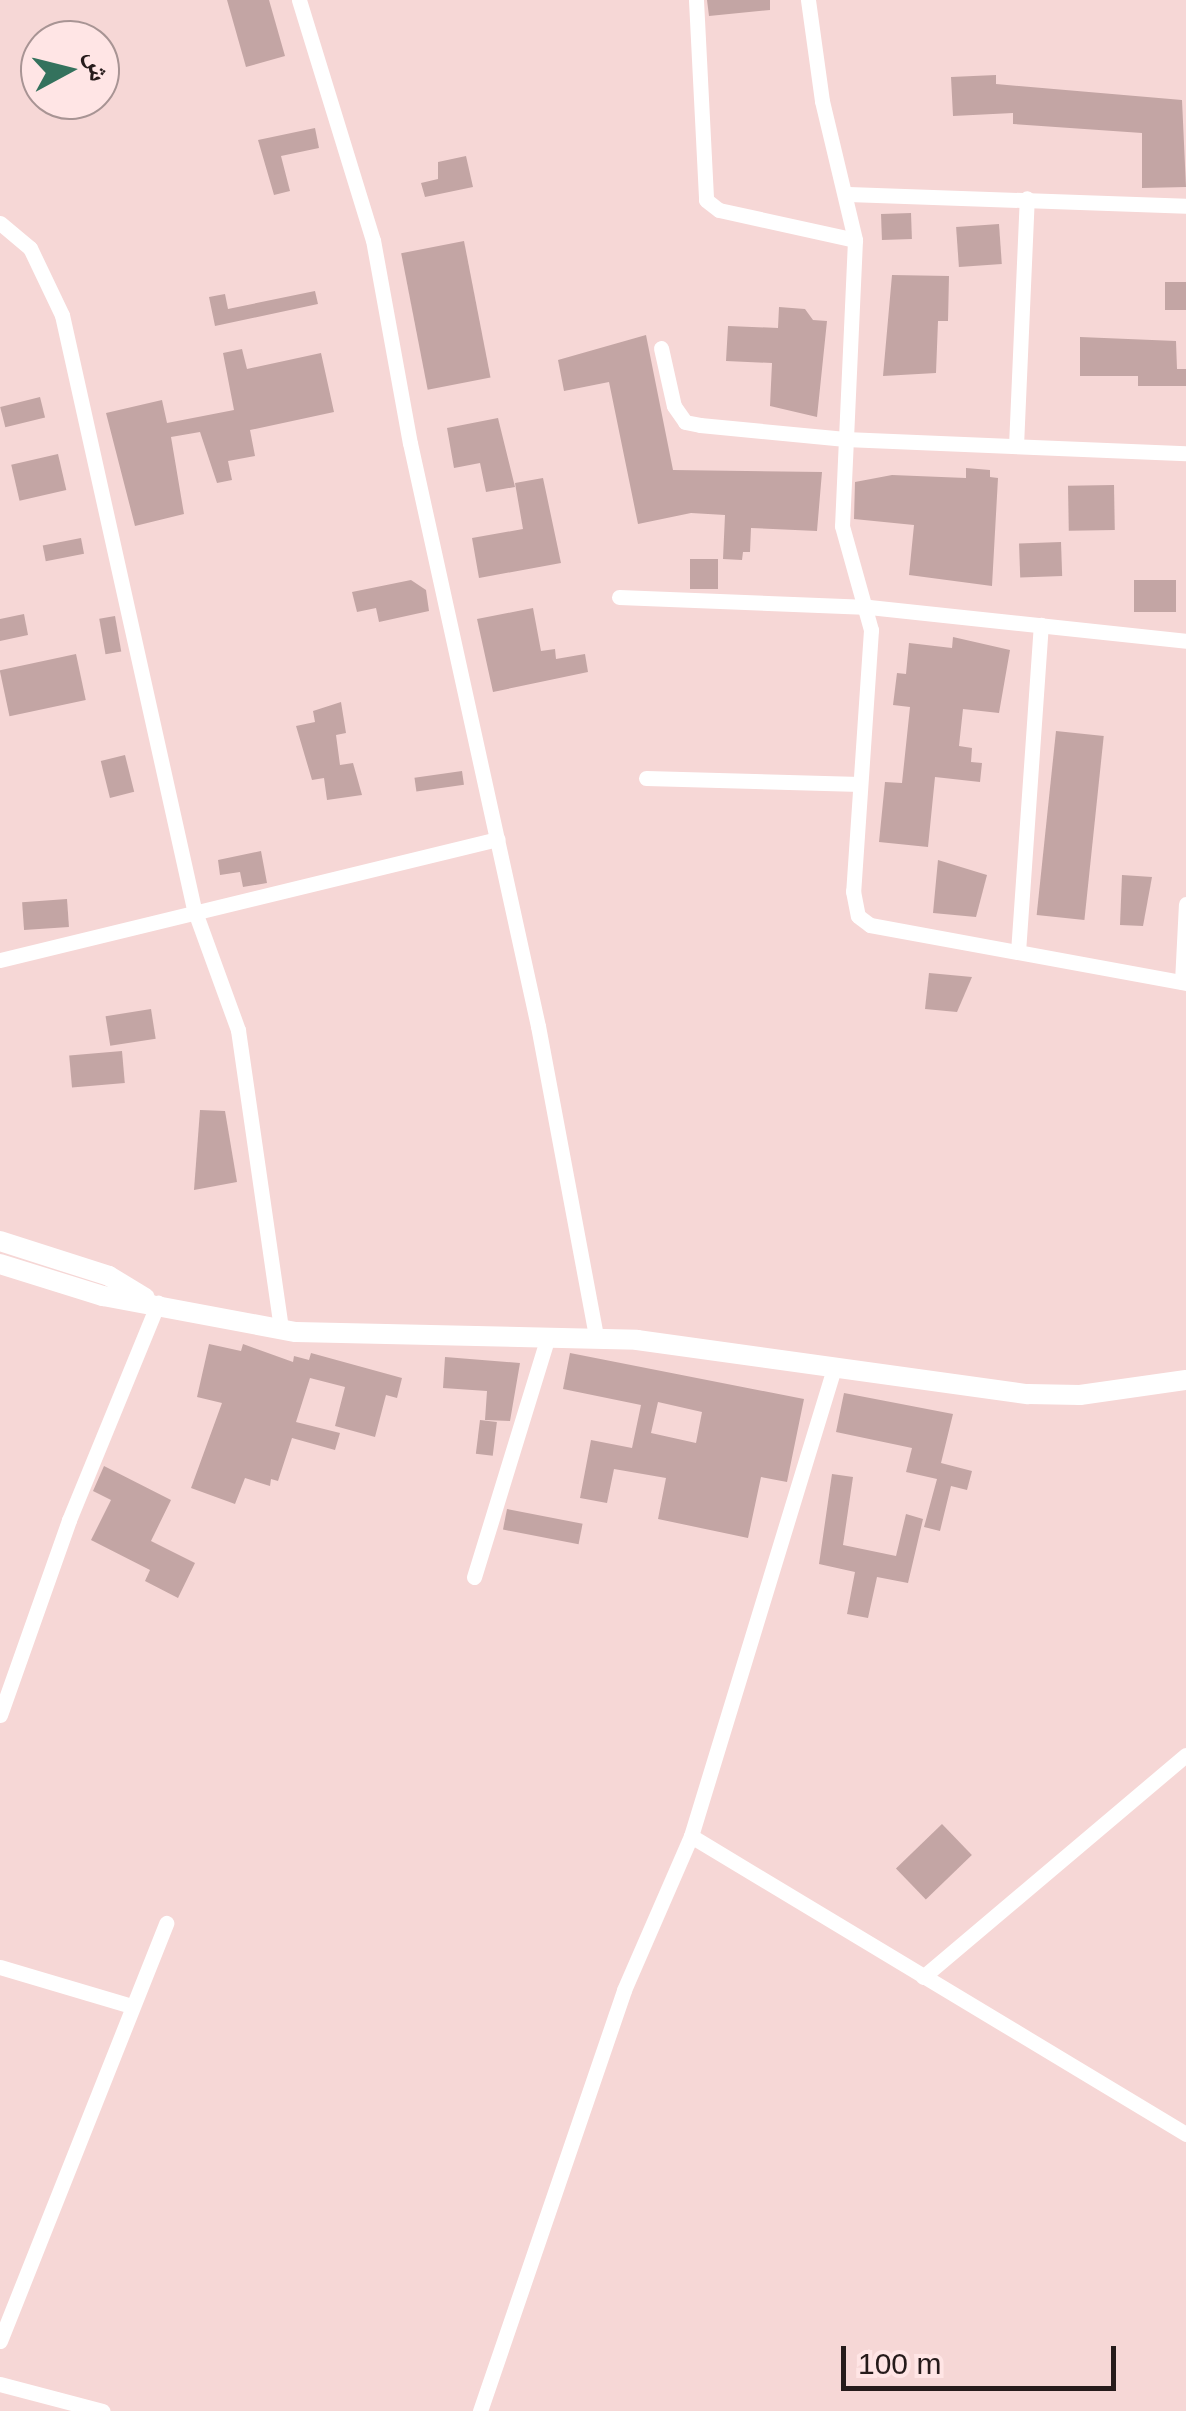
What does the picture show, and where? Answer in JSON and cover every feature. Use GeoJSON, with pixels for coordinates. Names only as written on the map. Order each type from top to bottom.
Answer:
{"type":"FeatureCollection","features":[{"type":"Feature","properties":{"kind":"street"},"geometry":{"type":"LineString","coordinates":[[299,0],[372,240],[498,840],[596,1337]]}},
{"type":"Feature","properties":{"kind":"street"},"geometry":{"type":"LineString","coordinates":[[696,0],[706,200],[719,210],[854,240]]}},
{"type":"Feature","properties":{"kind":"street"},"geometry":{"type":"LineString","coordinates":[[808,0],[822,101],[848,194],[854,240],[842,526],[869,607],[853,891],[858,916],[870,925],[1184,983],[1186,904]]}},
{"type":"Feature","properties":{"kind":"street"},"geometry":{"type":"LineString","coordinates":[[848,194],[1186,206]]}},
{"type":"Feature","properties":{"kind":"street"},"geometry":{"type":"LineString","coordinates":[[1016,446],[1027,198]]}},
{"type":"Feature","properties":{"kind":"street"},"geometry":{"type":"LineString","coordinates":[[0,223],[30,248],[62,315],[194,909],[238,1030],[281,1330]]}},
{"type":"Feature","properties":{"kind":"street"},"geometry":{"type":"LineString","coordinates":[[661,348],[674,406],[685,422],[845,439],[1186,453]]}},
{"type":"Feature","properties":{"kind":"street"},"geometry":{"type":"LineString","coordinates":[[619,597],[869,607],[1186,642]]}},
{"type":"Feature","properties":{"kind":"street"},"geometry":{"type":"LineString","coordinates":[[1018,952],[1042,626]]}},
{"type":"Feature","properties":{"kind":"street"},"geometry":{"type":"LineString","coordinates":[[646,778],[860,784]]}},
{"type":"Feature","properties":{"kind":"street"},"geometry":{"type":"LineString","coordinates":[[0,960],[194,909],[498,840]]}},
{"type":"Feature","properties":{"kind":"street"},"geometry":{"type":"LineString","coordinates":[[0,1241],[109,1276],[152,1301]]}},
{"type":"Feature","properties":{"kind":"street"},"geometry":{"type":"LineString","coordinates":[[0,1264],[103,1296],[152,1301],[281,1330],[547,1339],[596,1337],[1028,1394],[1080,1395],[1186,1380]]}},
{"type":"Feature","properties":{"kind":"street"},"geometry":{"type":"LineString","coordinates":[[0,1715],[5,1680],[152,1301]]}},
{"type":"Feature","properties":{"kind":"street"},"geometry":{"type":"LineString","coordinates":[[474,1577],[547,1339]]}},
{"type":"Feature","properties":{"kind":"street"},"geometry":{"type":"LineString","coordinates":[[480,2411],[624,1990],[691,1836],[834,1367]]}},
{"type":"Feature","properties":{"kind":"street"},"geometry":{"type":"LineString","coordinates":[[923,1977],[1186,1755]]}},
{"type":"Feature","properties":{"kind":"street"},"geometry":{"type":"LineString","coordinates":[[691,1836],[1186,2134]]}},
{"type":"Feature","properties":{"kind":"street"},"geometry":{"type":"LineString","coordinates":[[0,2341],[166,1923]]}},
{"type":"Feature","properties":{"kind":"street"},"geometry":{"type":"LineString","coordinates":[[0,1967],[132,2006]]}},
{"type":"Feature","properties":{"kind":"street"},"geometry":{"type":"LineString","coordinates":[[0,2384],[102,2411]]}},
{"type":"Feature","properties":{"kind":"building"},"geometry":{"type":"Polygon","coordinates":[[[227,0],[269,0],[285,56],[246,67],[227,0]]]}},
{"type":"Feature","properties":{"kind":"building"},"geometry":{"type":"Polygon","coordinates":[[[707,0],[770,0],[770,10],[709,16],[707,0]]]}},
{"type":"Feature","properties":{"kind":"building"},"geometry":{"type":"Polygon","coordinates":[[[996,75],[996,84],[1182,100],[1186,187],[1142,188],[1142,133],[1013,124],[1013,113],[953,116],[951,77],[996,75]]]}},
{"type":"Feature","properties":{"kind":"building"},"geometry":{"type":"Polygon","coordinates":[[[315,128],[319,148],[281,156],[290,191],[274,195],[258,140],[315,128]]]}},
{"type":"Feature","properties":{"kind":"building"},"geometry":{"type":"Polygon","coordinates":[[[466,156],[473,187],[425,197],[421,183],[438,179],[438,162],[466,156]]]}},
{"type":"Feature","properties":{"kind":"building"},"geometry":{"type":"Polygon","coordinates":[[[911,213],[912,239],[882,240],[881,214],[911,213]]]}},
{"type":"Feature","properties":{"kind":"building"},"geometry":{"type":"Polygon","coordinates":[[[999,224],[1002,264],[959,267],[956,227],[999,224]]]}},
{"type":"Feature","properties":{"kind":"building"},"geometry":{"type":"Polygon","coordinates":[[[464,241],[491,377],[428,390],[401,253],[464,241]]]}},
{"type":"Feature","properties":{"kind":"building"},"geometry":{"type":"Polygon","coordinates":[[[892,275],[949,276],[948,321],[938,321],[936,373],[883,376],[892,275]]]}},
{"type":"Feature","properties":{"kind":"building"},"geometry":{"type":"Polygon","coordinates":[[[1165,282],[1186,282],[1186,310],[1165,310],[1165,282]]]}},
{"type":"Feature","properties":{"kind":"building"},"geometry":{"type":"Polygon","coordinates":[[[315,291],[318,304],[215,326],[209,297],[225,294],[228,309],[315,291]]]}},
{"type":"Feature","properties":{"kind":"building"},"geometry":{"type":"Polygon","coordinates":[[[779,307],[805,309],[813,320],[827,321],[817,417],[770,406],[772,363],[726,361],[728,326],[778,328],[779,307]]]}},
{"type":"Feature","properties":{"kind":"building"},"geometry":{"type":"Polygon","coordinates":[[[646,335],[673,470],[822,472],[817,531],[751,528],[750,552],[743,552],[742,560],[723,559],[725,515],[691,513],[638,524],[609,382],[564,391],[558,360],[646,335]]]}},
{"type":"Feature","properties":{"kind":"building"},"geometry":{"type":"Polygon","coordinates":[[[1080,337],[1176,341],[1177,369],[1186,369],[1186,386],[1138,386],[1138,376],[1080,376],[1080,337]]]}},
{"type":"Feature","properties":{"kind":"building"},"geometry":{"type":"Polygon","coordinates":[[[242,349],[247,369],[321,353],[334,412],[250,430],[255,456],[228,461],[232,480],[217,483],[200,432],[171,437],[184,514],[135,526],[106,413],[162,400],[167,423],[234,410],[223,353],[242,349]]]}},
{"type":"Feature","properties":{"kind":"building"},"geometry":{"type":"Polygon","coordinates":[[[40,397],[45,417],[5,427],[0,407],[40,397]]]}},
{"type":"Feature","properties":{"kind":"building"},"geometry":{"type":"Polygon","coordinates":[[[498,418],[515,487],[486,492],[480,463],[454,468],[447,428],[498,418]]]}},
{"type":"Feature","properties":{"kind":"building"},"geometry":{"type":"Polygon","coordinates":[[[58,454],[66,490],[20,501],[11,465],[58,454]]]}},
{"type":"Feature","properties":{"kind":"building"},"geometry":{"type":"Polygon","coordinates":[[[966,468],[990,470],[990,477],[998,478],[992,586],[909,575],[914,525],[854,519],[855,482],[892,475],[966,478],[966,468]]]}},
{"type":"Feature","properties":{"kind":"building"},"geometry":{"type":"Polygon","coordinates":[[[543,478],[561,563],[479,578],[472,538],[523,529],[515,483],[543,478]]]}},
{"type":"Feature","properties":{"kind":"building"},"geometry":{"type":"Polygon","coordinates":[[[1114,485],[1115,530],[1069,531],[1068,486],[1114,485]]]}},
{"type":"Feature","properties":{"kind":"building"},"geometry":{"type":"Polygon","coordinates":[[[81,538],[84,554],[46,561],[43,545],[81,538]]]}},
{"type":"Feature","properties":{"kind":"building"},"geometry":{"type":"Polygon","coordinates":[[[1061,542],[1062,576],[1020,577],[1019,543],[1061,542]]]}},
{"type":"Feature","properties":{"kind":"building"},"geometry":{"type":"Polygon","coordinates":[[[690,559],[718,559],[718,589],[690,589],[690,559]]]}},
{"type":"Feature","properties":{"kind":"building"},"geometry":{"type":"Polygon","coordinates":[[[411,580],[426,590],[429,611],[379,622],[376,608],[357,612],[352,592],[411,580]]]}},
{"type":"Feature","properties":{"kind":"building"},"geometry":{"type":"Polygon","coordinates":[[[1134,580],[1176,580],[1176,612],[1134,612],[1134,580]]]}},
{"type":"Feature","properties":{"kind":"building"},"geometry":{"type":"Polygon","coordinates":[[[533,608],[541,651],[555,649],[556,659],[585,654],[588,672],[493,692],[477,619],[533,608]]]}},
{"type":"Feature","properties":{"kind":"building"},"geometry":{"type":"Polygon","coordinates":[[[24,614],[28,635],[0,641],[0,619],[24,614]]]}},
{"type":"Feature","properties":{"kind":"building"},"geometry":{"type":"Polygon","coordinates":[[[115,616],[121,651],[105,654],[99,619],[115,616]]]}},
{"type":"Feature","properties":{"kind":"building"},"geometry":{"type":"Polygon","coordinates":[[[953,637],[1010,650],[999,713],[963,709],[959,746],[972,748],[971,762],[982,763],[980,782],[935,777],[928,847],[879,842],[885,782],[902,783],[910,707],[893,705],[897,673],[906,674],[909,643],[952,648],[953,637]]]}},
{"type":"Feature","properties":{"kind":"building"},"geometry":{"type":"Polygon","coordinates":[[[76,654],[86,700],[9,716],[0,670],[76,654]]]}},
{"type":"Feature","properties":{"kind":"building"},"geometry":{"type":"Polygon","coordinates":[[[341,702],[346,733],[336,735],[340,765],[353,763],[362,795],[327,800],[324,778],[312,780],[296,726],[315,722],[313,711],[341,702]]]}},
{"type":"Feature","properties":{"kind":"building"},"geometry":{"type":"Polygon","coordinates":[[[1056,731],[1104,736],[1084,920],[1037,915],[1056,731]]]}},
{"type":"Feature","properties":{"kind":"building"},"geometry":{"type":"Polygon","coordinates":[[[125,755],[134,792],[110,798],[101,761],[125,755]]]}},
{"type":"Feature","properties":{"kind":"building"},"geometry":{"type":"Polygon","coordinates":[[[462,771],[464,785],[416,792],[414,778],[462,771]]]}},
{"type":"Feature","properties":{"kind":"building"},"geometry":{"type":"Polygon","coordinates":[[[261,851],[267,883],[243,887],[240,872],[220,875],[218,860],[261,851]]]}},
{"type":"Feature","properties":{"kind":"building"},"geometry":{"type":"Polygon","coordinates":[[[938,860],[987,875],[976,917],[933,913],[938,860]]]}},
{"type":"Feature","properties":{"kind":"building"},"geometry":{"type":"Polygon","coordinates":[[[1122,875],[1152,877],[1143,926],[1120,925],[1122,875]]]}},
{"type":"Feature","properties":{"kind":"building"},"geometry":{"type":"Polygon","coordinates":[[[67,899],[69,927],[24,930],[22,902],[67,899]]]}},
{"type":"Feature","properties":{"kind":"building"},"geometry":{"type":"Polygon","coordinates":[[[929,973],[972,977],[957,1012],[925,1009],[929,973]]]}},
{"type":"Feature","properties":{"kind":"building"},"geometry":{"type":"Polygon","coordinates":[[[151,1009],[156,1039],[110,1046],[106,1016],[151,1009]]]}},
{"type":"Feature","properties":{"kind":"building"},"geometry":{"type":"Polygon","coordinates":[[[122,1051],[125,1083],[72,1087],[69,1056],[122,1051]]]}},
{"type":"Feature","properties":{"kind":"building"},"geometry":{"type":"Polygon","coordinates":[[[200,1110],[225,1111],[237,1182],[194,1190],[200,1110]]]}},
{"type":"Feature","properties":{"kind":"building"},"geometry":{"type":"Polygon","coordinates":[[[209,1344],[241,1351],[243,1344],[293,1362],[294,1356],[309,1360],[311,1353],[402,1378],[397,1398],[386,1395],[375,1437],[335,1426],[345,1387],[310,1378],[296,1422],[340,1433],[335,1450],[292,1438],[278,1481],[271,1479],[270,1486],[245,1478],[235,1504],[191,1488],[222,1403],[197,1397],[209,1344]]]}},
{"type":"Feature","properties":{"kind":"building"},"geometry":{"type":"Polygon","coordinates":[[[570,1353],[804,1399],[787,1482],[761,1477],[748,1538],[658,1519],[666,1478],[614,1469],[607,1503],[580,1498],[591,1440],[632,1448],[641,1405],[563,1389],[570,1353]],[[658,1402],[651,1433],[696,1443],[702,1412],[658,1402]]]}},
{"type":"Feature","properties":{"kind":"building"},"geometry":{"type":"Polygon","coordinates":[[[445,1357],[520,1363],[510,1421],[485,1420],[487,1391],[443,1388],[445,1357]]]}},
{"type":"Feature","properties":{"kind":"building"},"geometry":{"type":"Polygon","coordinates":[[[844,1393],[953,1414],[941,1463],[972,1471],[967,1490],[951,1486],[940,1531],[924,1527],[937,1479],[906,1472],[912,1448],[836,1432],[844,1393]]]}},
{"type":"Feature","properties":{"kind":"building"},"geometry":{"type":"Polygon","coordinates":[[[480,1420],[497,1422],[493,1456],[476,1454],[480,1420]]]}},
{"type":"Feature","properties":{"kind":"building"},"geometry":{"type":"Polygon","coordinates":[[[104,1466],[171,1500],[151,1541],[195,1563],[178,1598],[145,1581],[150,1570],[91,1540],[111,1500],[93,1491],[104,1466]]]}},
{"type":"Feature","properties":{"kind":"building"},"geometry":{"type":"Polygon","coordinates":[[[832,1474],[853,1477],[843,1545],[896,1556],[906,1514],[923,1519],[908,1583],[877,1577],[868,1618],[847,1614],[855,1572],[819,1564],[832,1474]]]}},
{"type":"Feature","properties":{"kind":"building"},"geometry":{"type":"Polygon","coordinates":[[[507,1509],[583,1524],[579,1544],[503,1530],[507,1509]]]}},
{"type":"Feature","properties":{"kind":"building"},"geometry":{"type":"Polygon","coordinates":[[[942,1824],[972,1855],[926,1899],[896,1868],[942,1824]]]}}]}
